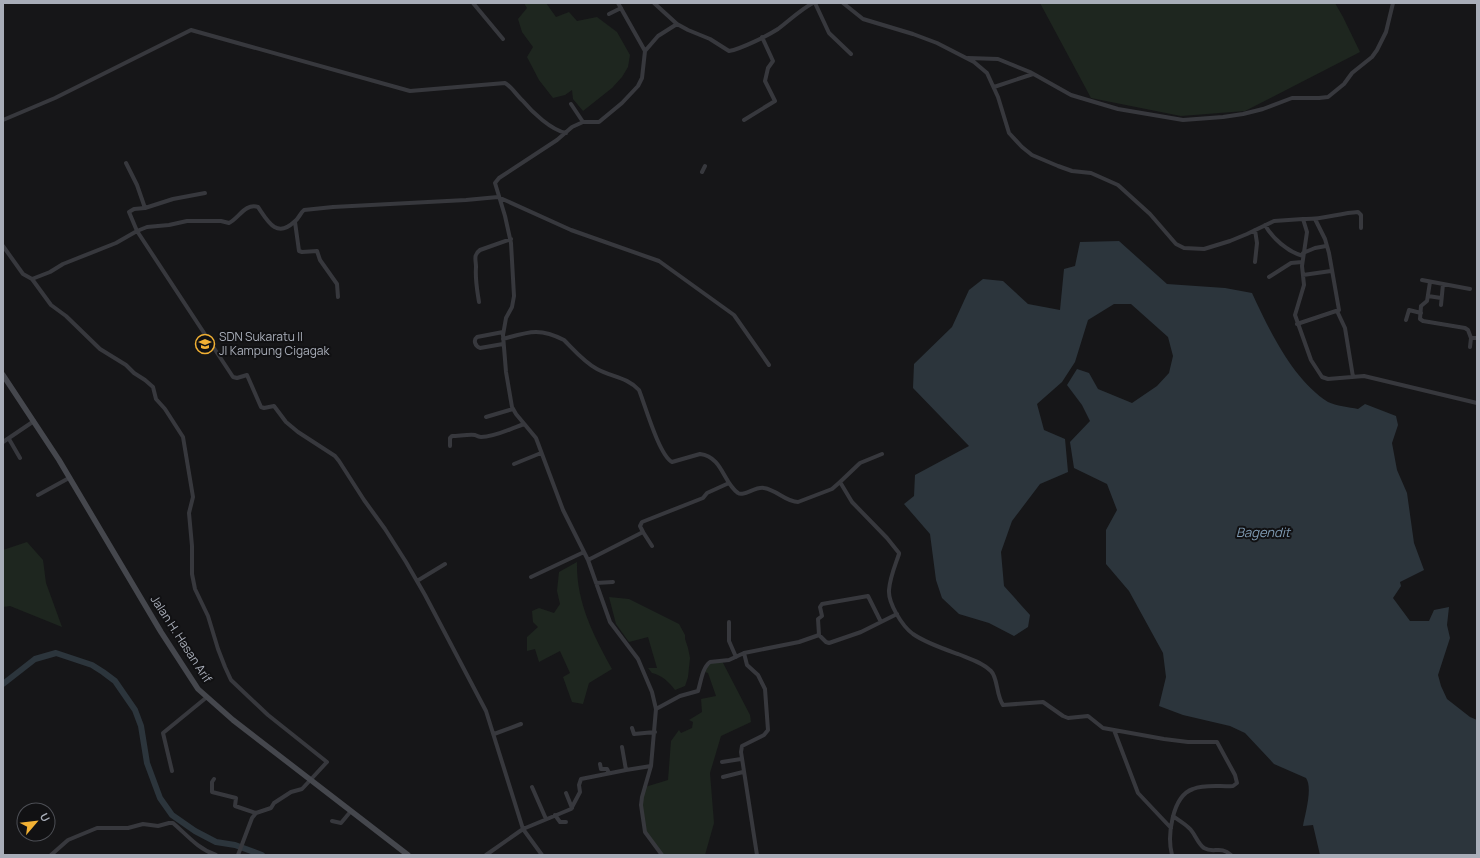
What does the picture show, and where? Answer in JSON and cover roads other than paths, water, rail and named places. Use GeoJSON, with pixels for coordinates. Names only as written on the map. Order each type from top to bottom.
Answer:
{"type":"FeatureCollection","features":[{"type":"Feature","properties":{"kind":"main road","name":"Jalan H. Hasan Arif"},"geometry":{"type":"LineString","coordinates":[[3,374],[34,421],[188,675],[198,689],[233,720],[408,855]]}},
{"type":"Feature","properties":{"kind":"street"},"geometry":{"type":"LineString","coordinates":[[472,3],[503,39]]}},
{"type":"Feature","properties":{"kind":"street"},"geometry":{"type":"LineString","coordinates":[[618,3],[645,51],[643,77],[638,86],[622,103],[599,122],[583,122],[572,127],[567,132],[496,180],[494,183],[511,239],[514,296],[512,306],[506,318],[503,332],[509,393],[513,409],[536,438],[563,510],[588,560],[610,622],[638,658],[652,692],[656,709],[655,732],[651,766],[642,797],[642,809],[646,835],[662,855]]}},
{"type":"Feature","properties":{"kind":"street"},"geometry":{"type":"LineString","coordinates":[[654,3],[676,24],[710,39],[728,51],[734,50],[776,30],[792,17],[814,3],[829,33],[851,54]]}},
{"type":"Feature","properties":{"kind":"street"},"geometry":{"type":"LineString","coordinates":[[843,3],[863,19],[937,43],[978,65],[990,79],[1002,108],[1009,133],[1022,148],[1032,155],[1058,166],[1091,173],[1118,185],[1150,214],[1176,244],[1184,248],[1204,249],[1230,241],[1274,221],[1315,219],[1358,212],[1361,216],[1361,228]]}},
{"type":"Feature","properties":{"kind":"street"},"geometry":{"type":"LineString","coordinates":[[967,58],[998,59],[1033,74],[1071,95],[1141,114],[1183,120],[1243,114],[1263,109],[1292,98],[1328,97],[1337,90],[1352,73],[1372,57],[1377,50],[1386,32],[1393,3]]}},
{"type":"Feature","properties":{"kind":"street"},"geometry":{"type":"LineString","coordinates":[[609,14],[621,8]]}},
{"type":"Feature","properties":{"kind":"street"},"geometry":{"type":"LineString","coordinates":[[645,51],[658,36],[676,24]]}},
{"type":"Feature","properties":{"kind":"street"},"geometry":{"type":"LineString","coordinates":[[3,120],[55,98],[191,30],[410,91],[505,84],[530,109],[547,123],[558,131],[567,132]]}},
{"type":"Feature","properties":{"kind":"street"},"geometry":{"type":"LineString","coordinates":[[744,120],[775,101],[765,81],[768,68],[773,61],[762,37]]}},
{"type":"Feature","properties":{"kind":"street"},"geometry":{"type":"LineString","coordinates":[[978,58],[978,65]]}},
{"type":"Feature","properties":{"kind":"street"},"geometry":{"type":"LineString","coordinates":[[993,86],[1033,74]]}},
{"type":"Feature","properties":{"kind":"street"},"geometry":{"type":"LineString","coordinates":[[571,104],[583,122]]}},
{"type":"Feature","properties":{"kind":"street"},"geometry":{"type":"LineString","coordinates":[[126,163],[137,185],[145,208]]}},
{"type":"Feature","properties":{"kind":"street"},"geometry":{"type":"LineString","coordinates":[[205,193],[173,199],[145,208],[134,209],[129,212],[137,232],[233,376],[237,378],[247,375],[261,407],[264,408],[274,406],[286,422],[298,432],[335,456],[385,529],[417,581],[486,711],[523,829],[542,855]]}},
{"type":"Feature","properties":{"kind":"street"},"geometry":{"type":"LineString","coordinates":[[32,279],[50,272],[63,264],[111,245],[147,227],[170,225],[187,221],[221,221],[229,223],[235,220],[244,210],[255,206],[258,207],[266,220],[275,228],[285,228],[295,222],[304,210],[498,197],[571,230],[659,261],[734,315],[769,365]]}},
{"type":"Feature","properties":{"kind":"street"},"geometry":{"type":"LineString","coordinates":[[1303,219],[1307,232],[1302,262],[1304,285],[1295,315],[1311,360],[1322,377],[1328,379],[1364,376],[1377,378],[1399,386],[1411,387],[1477,403]]}},
{"type":"Feature","properties":{"kind":"street"},"geometry":{"type":"LineString","coordinates":[[1315,219],[1326,246],[1339,308],[1337,311],[1345,328],[1353,377]]}},
{"type":"Feature","properties":{"kind":"street"},"geometry":{"type":"LineString","coordinates":[[295,222],[299,250],[302,252],[317,251],[320,260],[337,284],[338,297]]}},
{"type":"Feature","properties":{"kind":"street"},"geometry":{"type":"LineString","coordinates":[[1266,224],[1271,234],[1292,252],[1303,254],[1314,248],[1326,246]]}},
{"type":"Feature","properties":{"kind":"street"},"geometry":{"type":"LineString","coordinates":[[1255,230],[1257,243],[1255,262]]}},
{"type":"Feature","properties":{"kind":"street"},"geometry":{"type":"LineString","coordinates":[[479,302],[474,275],[477,254],[480,250],[511,239]]}},
{"type":"Feature","properties":{"kind":"street"},"geometry":{"type":"LineString","coordinates":[[3,246],[23,274],[32,279],[51,305],[66,316],[100,349],[126,365],[134,374],[145,380],[153,387],[156,399],[165,409],[183,437],[193,497],[189,513],[192,546],[192,574],[195,589],[206,609],[218,649],[231,680],[268,715],[327,762],[302,789],[291,792],[274,803],[272,808],[256,814],[251,822],[238,855]]}},
{"type":"Feature","properties":{"kind":"street"},"geometry":{"type":"LineString","coordinates":[[1269,277],[1291,263],[1302,262]]}},
{"type":"Feature","properties":{"kind":"street"},"geometry":{"type":"LineString","coordinates":[[1303,275],[1331,270]]}},
{"type":"Feature","properties":{"kind":"street"},"geometry":{"type":"LineString","coordinates":[[1422,280],[1470,289]]}},
{"type":"Feature","properties":{"kind":"street"},"geometry":{"type":"LineString","coordinates":[[1430,282],[1427,301],[1421,306],[1420,319],[1467,329],[1471,338],[1470,347]]}},
{"type":"Feature","properties":{"kind":"street"},"geometry":{"type":"LineString","coordinates":[[1441,305],[1443,284]]}},
{"type":"Feature","properties":{"kind":"street"},"geometry":{"type":"LineString","coordinates":[[1428,296],[1442,298]]}},
{"type":"Feature","properties":{"kind":"street"},"geometry":{"type":"LineString","coordinates":[[1406,320],[1409,310],[1421,313]]}},
{"type":"Feature","properties":{"kind":"street"},"geometry":{"type":"LineString","coordinates":[[1297,324],[1337,311]]}},
{"type":"Feature","properties":{"kind":"street"},"geometry":{"type":"LineString","coordinates":[[503,332],[476,337],[475,341],[477,346],[480,348],[503,342],[529,331],[536,331],[559,337],[590,365],[626,379],[634,384],[639,390],[661,448],[666,457],[672,462],[704,454],[717,462],[729,483],[740,494],[754,489],[765,488],[782,495],[793,502],[798,502],[832,489],[860,463],[882,454]]}},
{"type":"Feature","properties":{"kind":"street"},"geometry":{"type":"LineString","coordinates":[[1471,338],[1477,338]]}},
{"type":"Feature","properties":{"kind":"street"},"geometry":{"type":"LineString","coordinates":[[486,417],[513,409]]}},
{"type":"Feature","properties":{"kind":"street"},"geometry":{"type":"LineString","coordinates":[[3,442],[34,421]]}},
{"type":"Feature","properties":{"kind":"street"},"geometry":{"type":"LineString","coordinates":[[450,446],[450,438],[452,436],[461,437],[474,435],[482,437],[500,433],[524,424]]}},
{"type":"Feature","properties":{"kind":"street"},"geometry":{"type":"LineString","coordinates":[[9,439],[20,458]]}},
{"type":"Feature","properties":{"kind":"street"},"geometry":{"type":"LineString","coordinates":[[514,464],[541,453]]}},
{"type":"Feature","properties":{"kind":"street"},"geometry":{"type":"LineString","coordinates":[[38,496],[69,478]]}},
{"type":"Feature","properties":{"kind":"street"},"geometry":{"type":"LineString","coordinates":[[840,482],[852,502],[887,538],[899,554],[891,576],[889,590],[890,597],[897,614],[913,634],[934,645],[978,662],[990,670],[995,676],[998,696],[1003,705],[1043,702],[1066,717],[1071,718],[1088,716],[1099,726],[1114,730],[1188,742],[1217,742],[1235,775],[1237,783],[1234,786],[1210,786],[1192,789],[1185,793],[1178,802],[1173,816],[1170,848],[1172,855]]}},
{"type":"Feature","properties":{"kind":"street"},"geometry":{"type":"LineString","coordinates":[[652,546],[641,533],[640,526],[642,522],[703,498],[707,493],[729,483]]}},
{"type":"Feature","properties":{"kind":"street"},"geometry":{"type":"LineString","coordinates":[[588,560],[641,533]]}},
{"type":"Feature","properties":{"kind":"street"},"geometry":{"type":"LineString","coordinates":[[531,578],[584,552]]}},
{"type":"Feature","properties":{"kind":"street"},"geometry":{"type":"LineString","coordinates":[[417,581],[445,564]]}},
{"type":"Feature","properties":{"kind":"street"},"geometry":{"type":"LineString","coordinates":[[596,583],[612,582]]}},
{"type":"Feature","properties":{"kind":"street"},"geometry":{"type":"LineString","coordinates":[[881,622],[868,596],[822,604],[820,606],[822,616],[818,619],[819,635],[829,643],[861,632],[881,622],[897,614]]}},
{"type":"Feature","properties":{"kind":"street"},"geometry":{"type":"LineString","coordinates":[[729,622],[729,641],[736,657]]}},
{"type":"Feature","properties":{"kind":"street"},"geometry":{"type":"LineString","coordinates":[[656,709],[680,696],[698,691],[700,680],[710,662],[725,661],[744,653],[799,642],[819,635]]}},
{"type":"Feature","properties":{"kind":"street"},"geometry":{"type":"LineString","coordinates":[[744,653],[746,664],[758,675],[765,689],[768,730],[765,734],[742,746],[740,752],[757,855]]}},
{"type":"Feature","properties":{"kind":"street"},"geometry":{"type":"LineString","coordinates":[[172,771],[164,733],[207,697]]}},
{"type":"Feature","properties":{"kind":"street"},"geometry":{"type":"LineString","coordinates":[[494,734],[520,724]]}},
{"type":"Feature","properties":{"kind":"street"},"geometry":{"type":"LineString","coordinates":[[632,728],[634,734],[655,732]]}},
{"type":"Feature","properties":{"kind":"street"},"geometry":{"type":"LineString","coordinates":[[1114,730],[1138,792],[1171,828]]}},
{"type":"Feature","properties":{"kind":"street"},"geometry":{"type":"LineString","coordinates":[[622,747],[626,770]]}},
{"type":"Feature","properties":{"kind":"street"},"geometry":{"type":"LineString","coordinates":[[722,762],[742,759]]}},
{"type":"Feature","properties":{"kind":"street"},"geometry":{"type":"LineString","coordinates":[[600,764],[601,769],[607,769],[609,773]]}},
{"type":"Feature","properties":{"kind":"street"},"geometry":{"type":"LineString","coordinates":[[486,855],[523,829],[572,808],[580,792],[579,785],[581,779],[651,766]]}},
{"type":"Feature","properties":{"kind":"street"},"geometry":{"type":"LineString","coordinates":[[723,777],[743,772]]}},
{"type":"Feature","properties":{"kind":"street"},"geometry":{"type":"LineString","coordinates":[[214,779],[212,782],[212,792],[236,798],[235,806],[256,814]]}},
{"type":"Feature","properties":{"kind":"street"},"geometry":{"type":"LineString","coordinates":[[532,787],[546,819]]}},
{"type":"Feature","properties":{"kind":"street"},"geometry":{"type":"LineString","coordinates":[[566,793],[572,808]]}},
{"type":"Feature","properties":{"kind":"street"},"geometry":{"type":"LineString","coordinates":[[332,821],[341,823],[350,811]]}},
{"type":"Feature","properties":{"kind":"street"},"geometry":{"type":"LineString","coordinates":[[556,815],[560,822],[566,822]]}},
{"type":"Feature","properties":{"kind":"street"},"geometry":{"type":"LineString","coordinates":[[1173,816],[1190,828],[1205,848],[1210,850],[1223,850],[1231,855]]}},
{"type":"Feature","properties":{"kind":"street"},"geometry":{"type":"LineString","coordinates":[[51,855],[68,840],[97,828],[128,828],[141,824],[158,826],[171,823],[192,842],[216,855]]}},
{"type":"Feature","properties":{"kind":"water","name":"Bagendit"},"geometry":{"type":"Polygon","coordinates":[[[1119,241],[1167,284],[1225,288],[1252,293],[1266,323],[1283,353],[1293,368],[1315,393],[1328,402],[1335,404],[1358,409],[1365,404],[1396,416],[1398,425],[1392,443],[1397,470],[1407,493],[1414,543],[1424,570],[1400,582],[1401,586],[1393,598],[1410,621],[1429,621],[1434,610],[1449,607],[1447,625],[1450,638],[1438,675],[1447,699],[1470,717],[1477,720],[1477,855],[1320,855],[1313,825],[1303,826],[1309,794],[1308,782],[1306,778],[1274,764],[1245,733],[1230,726],[1183,715],[1159,706],[1166,677],[1163,653],[1129,591],[1106,564],[1106,530],[1117,510],[1107,484],[1074,468],[1070,442],[1090,421],[1082,405],[1067,385],[1077,369],[1089,373],[1098,389],[1132,403],[1157,386],[1169,373],[1173,356],[1168,337],[1131,304],[1114,304],[1088,320],[1075,362],[1062,382],[1037,404],[1044,430],[1065,439],[1068,472],[1040,484],[1012,521],[1001,552],[1004,586],[1030,615],[1028,627],[1014,636],[989,623],[959,614],[942,598],[936,580],[930,534],[904,504],[914,496],[915,475],[969,446],[913,388],[914,364],[952,327],[969,290],[983,279],[1003,281],[1028,304],[1060,310],[1064,269],[1075,266],[1080,242],[1119,241]]]}},
{"type":"Feature","properties":{"kind":"waterway"},"geometry":{"type":"LineString","coordinates":[[3,684],[35,659],[56,653],[92,665],[103,672],[115,681],[135,710],[141,726],[147,763],[160,798],[172,815],[195,831],[216,842],[235,845],[262,855]]}},
{"type":"Feature","properties":{"kind":"place","name":"SDN Sukaratu II Jl Kampung Cigagak"},"geometry":{"type":"Point","coordinates":[205,344]}}]}
